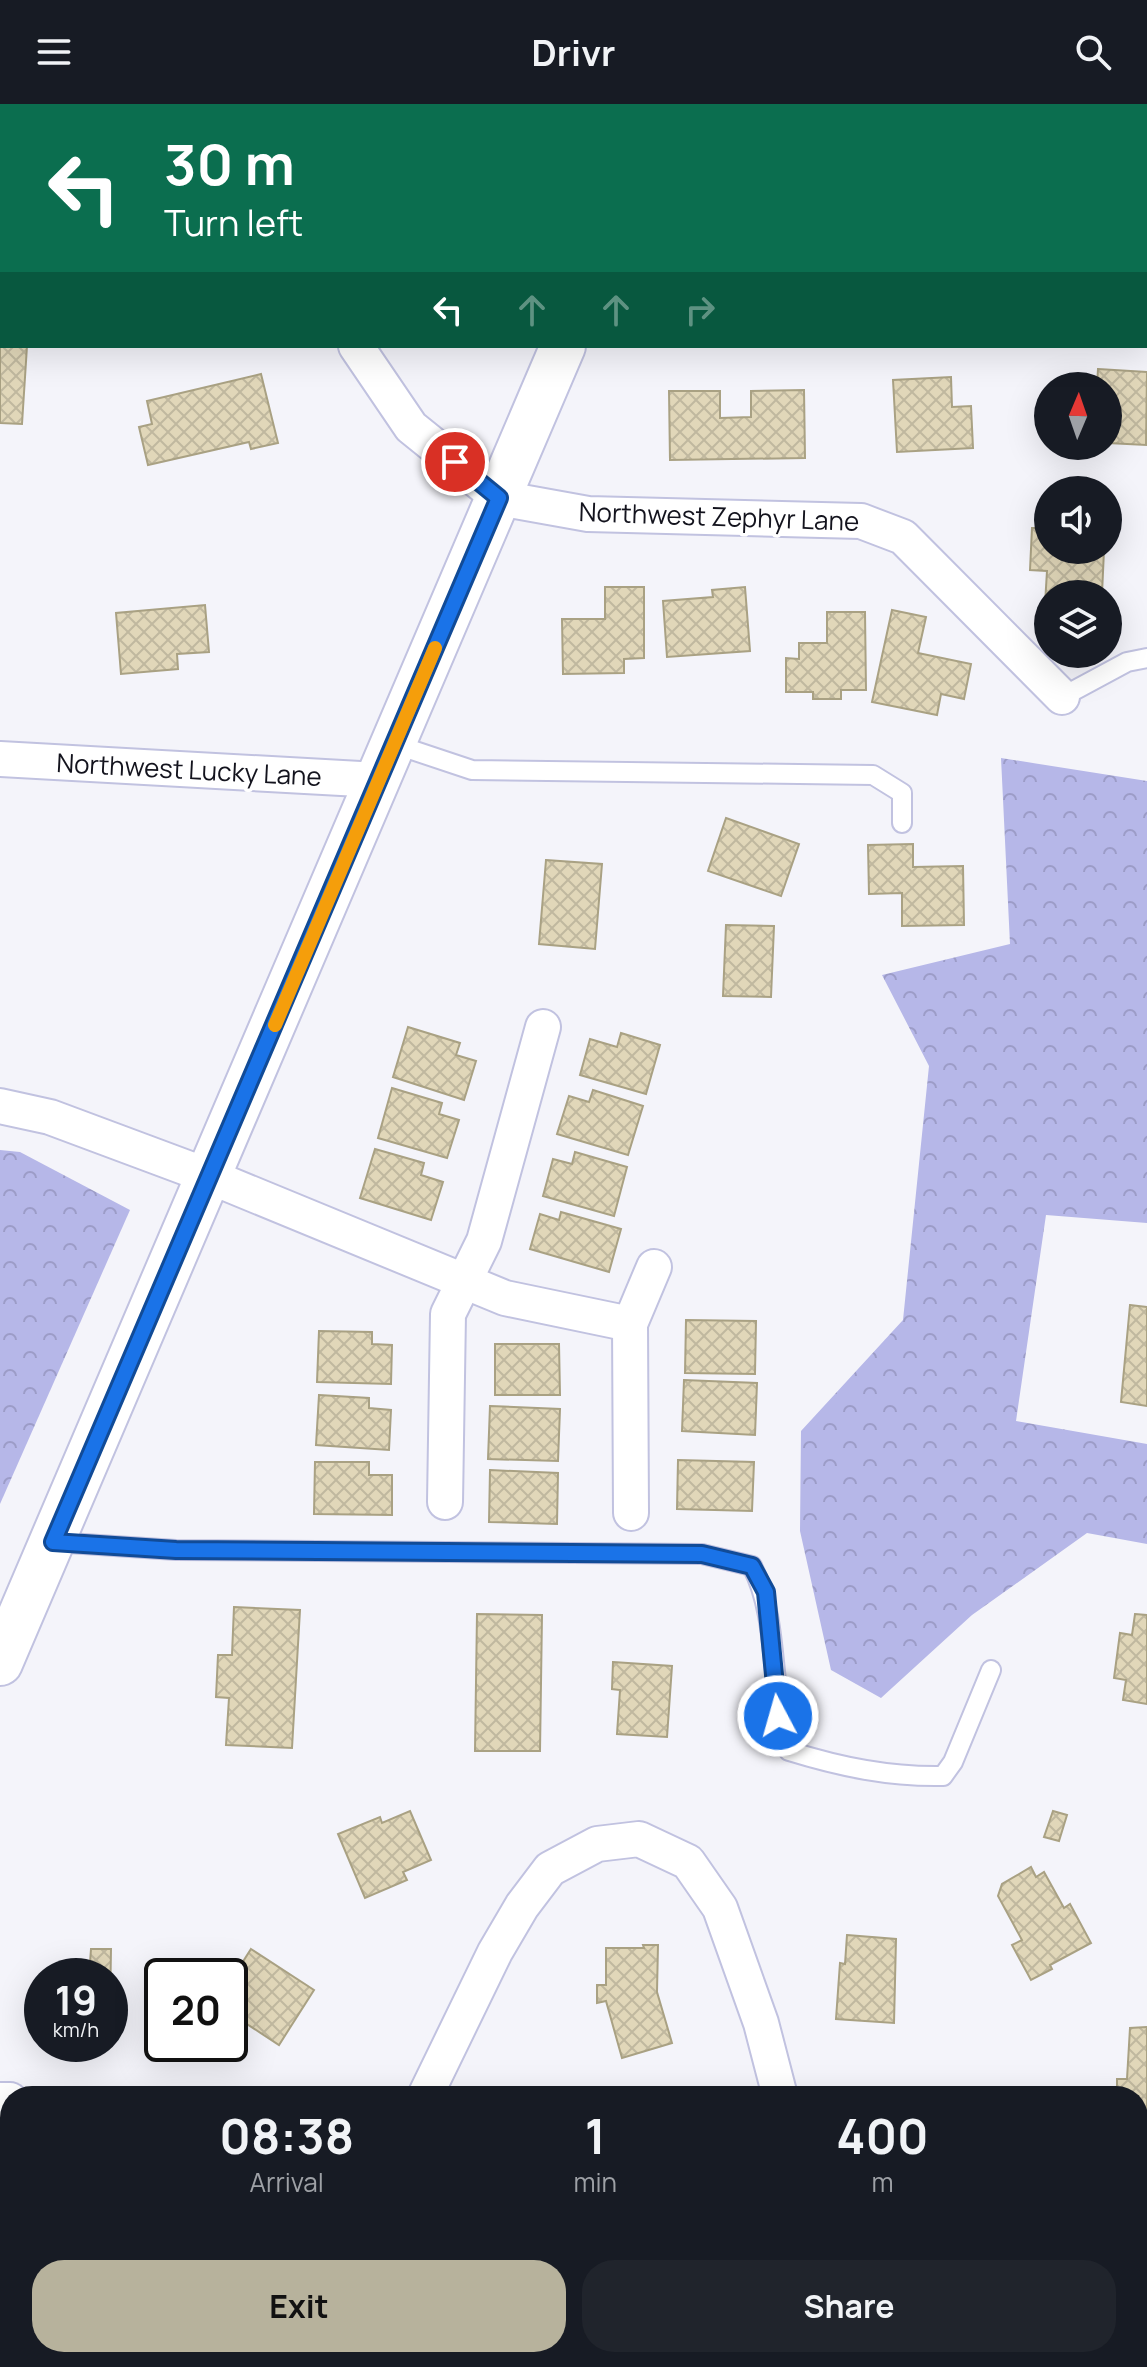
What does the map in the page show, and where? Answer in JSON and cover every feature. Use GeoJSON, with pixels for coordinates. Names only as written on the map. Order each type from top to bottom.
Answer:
{"type":"FeatureCollection","features":[{"type":"Feature","properties":{"kind":"main road"},"geometry":{"type":"LineString","coordinates":[[0,1663],[211,1177],[562,348]]}},
{"type":"Feature","properties":{"kind":"street"},"geometry":{"type":"LineString","coordinates":[[357,348],[411,427],[499,498]]}},
{"type":"Feature","properties":{"kind":"street","name":"Northwest Zephyr Lane"},"geometry":{"type":"LineString","coordinates":[[499,498],[588,514],[861,521],[884,527],[918,550],[1062,697]]}},
{"type":"Feature","properties":{"kind":"street","name":"Northwest Lucky Lane"},"geometry":{"type":"LineString","coordinates":[[0,759],[386,762]]}},
{"type":"Feature","properties":{"kind":"street"},"geometry":{"type":"LineString","coordinates":[[445,1502],[448,1314],[484,1241],[543,1027]]}},
{"type":"Feature","properties":{"kind":"street"},"geometry":{"type":"LineString","coordinates":[[0,1106],[50,1117],[211,1177],[463,1284],[505,1298],[630,1324]]}},
{"type":"Feature","properties":{"kind":"street"},"geometry":{"type":"LineString","coordinates":[[631,1513],[630,1324],[654,1267]]}},
{"type":"Feature","properties":{"kind":"street"},"geometry":{"type":"LineString","coordinates":[[430,2086],[495,1952],[522,1906],[550,1869],[597,1844],[639,1839],[688,1862],[720,1908],[761,2023],[775,2086]]}},
{"type":"Feature","properties":{"kind":"lane"},"geometry":{"type":"LineString","coordinates":[[1062,697],[1127,662],[1147,658]]}},
{"type":"Feature","properties":{"kind":"lane"},"geometry":{"type":"LineString","coordinates":[[386,762],[472,770],[873,775],[902,793],[902,823]]}},
{"type":"Feature","properties":{"kind":"lane"},"geometry":{"type":"LineString","coordinates":[[53,1542],[176,1550],[702,1554],[752,1566],[766,1592],[778,1716],[789,1751],[841,1768],[903,1777],[943,1776],[953,1762],[991,1670]]}},
{"type":"Feature","properties":{"kind":"green space"},"geometry":{"type":"Polygon","coordinates":[[[1001,758],[1147,781],[1147,1223],[1046,1215],[1016,1421],[1147,1444],[1147,1544],[1087,1533],[972,1615],[881,1698],[831,1670],[800,1531],[801,1431],[903,1320],[929,1066],[882,975],[1010,944],[1001,758]]]}},
{"type":"Feature","properties":{"kind":"green space"},"geometry":{"type":"Polygon","coordinates":[[[0,1150],[20,1152],[130,1210],[0,1504],[0,1150]]]}},
{"type":"Feature","properties":{"kind":"building"},"geometry":{"type":"Polygon","coordinates":[[[0,348],[27,348],[22,424],[0,423],[0,348]]]}},
{"type":"Feature","properties":{"kind":"building"},"geometry":{"type":"Polygon","coordinates":[[[1098,369],[1147,372],[1146,445],[1122,444],[1122,372],[1098,372],[1098,369]]]}},
{"type":"Feature","properties":{"kind":"building"},"geometry":{"type":"Polygon","coordinates":[[[261,374],[278,443],[251,449],[249,442],[148,465],[139,427],[152,424],[147,401],[261,374]]]}},
{"type":"Feature","properties":{"kind":"building"},"geometry":{"type":"Polygon","coordinates":[[[951,377],[952,407],[971,406],[973,448],[897,452],[893,380],[951,377]]]}},
{"type":"Feature","properties":{"kind":"building"},"geometry":{"type":"Polygon","coordinates":[[[804,390],[805,458],[670,460],[669,391],[720,391],[720,418],[751,417],[751,391],[804,390]]]}},
{"type":"Feature","properties":{"kind":"building"},"geometry":{"type":"Polygon","coordinates":[[[1032,528],[1034,564],[1103,564],[1103,580],[1046,580],[1047,571],[1030,570],[1032,528]]]}},
{"type":"Feature","properties":{"kind":"building"},"geometry":{"type":"Polygon","coordinates":[[[605,587],[644,587],[644,658],[624,659],[624,673],[563,674],[562,619],[605,619],[605,587]]]}},
{"type":"Feature","properties":{"kind":"building"},"geometry":{"type":"Polygon","coordinates":[[[745,587],[750,651],[667,657],[663,601],[713,597],[712,590],[745,587]]]}},
{"type":"Feature","properties":{"kind":"building"},"geometry":{"type":"Polygon","coordinates":[[[205,605],[209,652],[177,654],[178,669],[121,674],[116,613],[205,605]]]}},
{"type":"Feature","properties":{"kind":"building"},"geometry":{"type":"Polygon","coordinates":[[[892,610],[926,617],[918,653],[971,664],[964,699],[941,694],[937,715],[872,702],[892,610]]]}},
{"type":"Feature","properties":{"kind":"building"},"geometry":{"type":"Polygon","coordinates":[[[827,612],[865,612],[866,690],[841,690],[841,699],[813,699],[813,692],[786,692],[786,658],[799,659],[799,643],[827,643],[827,612]]]}},
{"type":"Feature","properties":{"kind":"building"},"geometry":{"type":"Polygon","coordinates":[[[726,818],[799,844],[781,896],[708,871],[726,818]]]}},
{"type":"Feature","properties":{"kind":"building"},"geometry":{"type":"Polygon","coordinates":[[[913,844],[913,867],[963,866],[964,925],[902,926],[902,893],[869,894],[868,845],[913,844]]]}},
{"type":"Feature","properties":{"kind":"building"},"geometry":{"type":"Polygon","coordinates":[[[546,860],[602,864],[595,949],[539,944],[546,860]]]}},
{"type":"Feature","properties":{"kind":"building"},"geometry":{"type":"Polygon","coordinates":[[[726,925],[774,926],[771,997],[723,996],[726,925]]]}},
{"type":"Feature","properties":{"kind":"building"},"geometry":{"type":"Polygon","coordinates":[[[408,1027],[460,1043],[456,1055],[476,1061],[464,1100],[393,1077],[408,1027]]]}},
{"type":"Feature","properties":{"kind":"building"},"geometry":{"type":"Polygon","coordinates":[[[621,1033],[660,1045],[646,1094],[580,1075],[590,1039],[617,1047],[621,1033]]]}},
{"type":"Feature","properties":{"kind":"building"},"geometry":{"type":"Polygon","coordinates":[[[392,1088],[442,1103],[439,1114],[459,1120],[447,1158],[378,1138],[392,1088]]]}},
{"type":"Feature","properties":{"kind":"building"},"geometry":{"type":"Polygon","coordinates":[[[593,1090],[643,1106],[628,1155],[557,1134],[569,1096],[589,1102],[593,1090]]]}},
{"type":"Feature","properties":{"kind":"building"},"geometry":{"type":"Polygon","coordinates":[[[375,1149],[424,1163],[421,1175],[443,1182],[431,1220],[360,1198],[375,1149]]]}},
{"type":"Feature","properties":{"kind":"building"},"geometry":{"type":"Polygon","coordinates":[[[575,1152],[627,1167],[614,1216],[543,1196],[553,1159],[572,1164],[575,1152]]]}},
{"type":"Feature","properties":{"kind":"building"},"geometry":{"type":"Polygon","coordinates":[[[561,1212],[621,1229],[609,1272],[530,1249],[540,1214],[559,1220],[561,1212]]]}},
{"type":"Feature","properties":{"kind":"building"},"geometry":{"type":"Polygon","coordinates":[[[1130,1305],[1147,1307],[1147,1406],[1121,1402],[1130,1305]]]}},
{"type":"Feature","properties":{"kind":"building"},"geometry":{"type":"Polygon","coordinates":[[[686,1320],[756,1321],[755,1374],[685,1373],[686,1320]]]}},
{"type":"Feature","properties":{"kind":"building"},"geometry":{"type":"Polygon","coordinates":[[[319,1331],[372,1332],[372,1344],[392,1345],[391,1384],[317,1382],[319,1331]]]}},
{"type":"Feature","properties":{"kind":"building"},"geometry":{"type":"Polygon","coordinates":[[[495,1344],[559,1344],[560,1395],[495,1395],[495,1344]]]}},
{"type":"Feature","properties":{"kind":"building"},"geometry":{"type":"Polygon","coordinates":[[[684,1380],[757,1383],[755,1435],[682,1431],[684,1380]]]}},
{"type":"Feature","properties":{"kind":"building"},"geometry":{"type":"Polygon","coordinates":[[[319,1395],[369,1398],[369,1408],[391,1410],[389,1450],[316,1445],[319,1395]]]}},
{"type":"Feature","properties":{"kind":"building"},"geometry":{"type":"Polygon","coordinates":[[[490,1406],[560,1409],[558,1461],[488,1459],[490,1406]]]}},
{"type":"Feature","properties":{"kind":"building"},"geometry":{"type":"Polygon","coordinates":[[[678,1460],[754,1462],[752,1511],[677,1509],[678,1460]]]}},
{"type":"Feature","properties":{"kind":"building"},"geometry":{"type":"Polygon","coordinates":[[[315,1462],[369,1462],[369,1475],[392,1475],[392,1515],[314,1514],[315,1462]]]}},
{"type":"Feature","properties":{"kind":"building"},"geometry":{"type":"Polygon","coordinates":[[[490,1470],[558,1473],[557,1524],[489,1522],[490,1470]]]}},
{"type":"Feature","properties":{"kind":"building"},"geometry":{"type":"Polygon","coordinates":[[[234,1607],[300,1610],[292,1748],[226,1745],[229,1698],[216,1697],[218,1655],[232,1655],[234,1607]]]}},
{"type":"Feature","properties":{"kind":"building"},"geometry":{"type":"Polygon","coordinates":[[[477,1614],[542,1615],[540,1751],[475,1751],[477,1614]]]}},
{"type":"Feature","properties":{"kind":"building"},"geometry":{"type":"Polygon","coordinates":[[[1135,1614],[1147,1615],[1147,1704],[1123,1700],[1126,1680],[1114,1678],[1120,1633],[1132,1635],[1135,1614]]]}},
{"type":"Feature","properties":{"kind":"building"},"geometry":{"type":"Polygon","coordinates":[[[613,1662],[672,1666],[667,1737],[617,1734],[620,1690],[612,1689],[613,1662]]]}},
{"type":"Feature","properties":{"kind":"building"},"geometry":{"type":"Polygon","coordinates":[[[410,1811],[431,1860],[403,1872],[407,1880],[365,1898],[338,1834],[380,1817],[382,1823],[410,1811]]]}},
{"type":"Feature","properties":{"kind":"building"},"geometry":{"type":"Polygon","coordinates":[[[1053,1811],[1067,1815],[1059,1841],[1044,1837],[1053,1811]]]}},
{"type":"Feature","properties":{"kind":"building"},"geometry":{"type":"Polygon","coordinates":[[[1031,1867],[1036,1877],[1044,1872],[1064,1908],[1070,1904],[1091,1943],[1050,1965],[1052,1969],[1031,1980],[1012,1945],[1022,1940],[998,1896],[1002,1884],[1031,1867]]]}},
{"type":"Feature","properties":{"kind":"building"},"geometry":{"type":"Polygon","coordinates":[[[847,1935],[896,1939],[894,2023],[836,2019],[840,1963],[845,1964],[847,1935]]]}},
{"type":"Feature","properties":{"kind":"building"},"geometry":{"type":"Polygon","coordinates":[[[643,1945],[658,1945],[657,1992],[672,2043],[622,2058],[606,2001],[597,2003],[597,1985],[606,1985],[606,1948],[644,1948],[643,1945]]]}},
{"type":"Feature","properties":{"kind":"building"},"geometry":{"type":"Polygon","coordinates":[[[91,1949],[111,1949],[111,1958],[90,1958],[91,1949]]]}},
{"type":"Feature","properties":{"kind":"building"},"geometry":{"type":"Polygon","coordinates":[[[251,1949],[314,1990],[279,2045],[248,2025],[248,1958],[245,1958],[251,1949]]]}},
{"type":"Feature","properties":{"kind":"building"},"geometry":{"type":"Polygon","coordinates":[[[1147,2027],[1147,2086],[1117,2086],[1117,2079],[1127,2079],[1130,2028],[1147,2027]]]}},
{"type":"Feature","properties":{"kind":"slow traffic"},"geometry":{"type":"LineString","coordinates":[[275,1025],[435,648]]}},
{"type":"Feature","properties":{"kind":"route"},"geometry":{"type":"LineString","coordinates":[[455,462],[499,498],[53,1542],[176,1550],[702,1554],[752,1566],[766,1592],[778,1716]]}}]}
